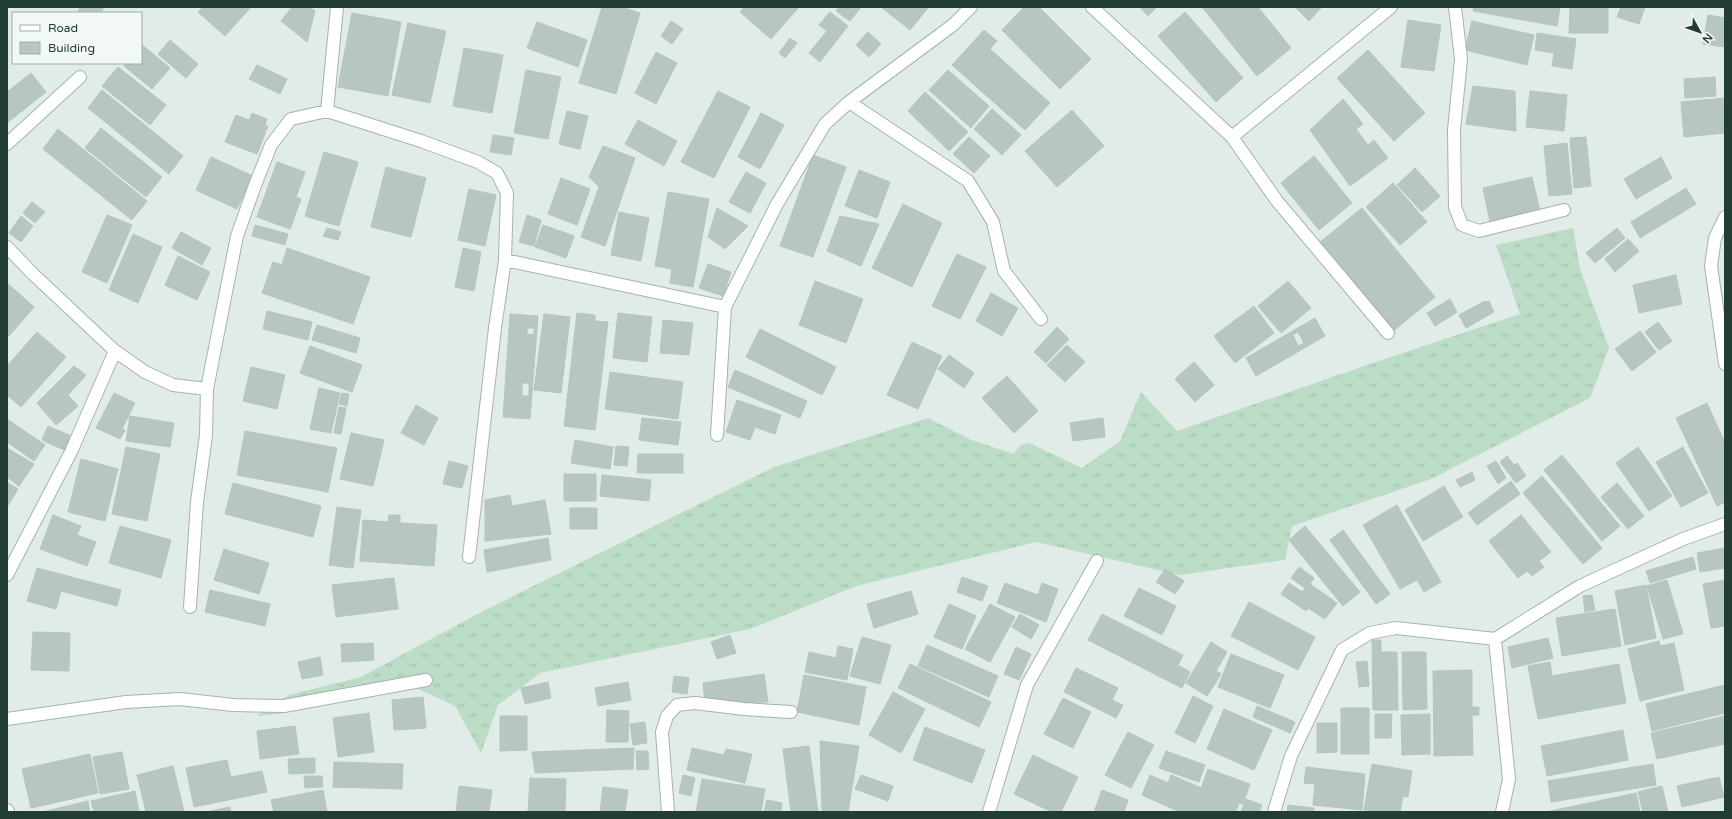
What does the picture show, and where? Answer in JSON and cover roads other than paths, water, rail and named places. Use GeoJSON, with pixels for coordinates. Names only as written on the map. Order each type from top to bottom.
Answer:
{"type":"FeatureCollection","features":[{"type":"Feature","properties":{"kind":"street"},"geometry":{"type":"LineString","coordinates":[[327,111],[337,7]]}},
{"type":"Feature","properties":{"kind":"street"},"geometry":{"type":"LineString","coordinates":[[717,435],[725,307],[781,197],[825,124],[849,102],[953,25],[971,7]]}},
{"type":"Feature","properties":{"kind":"street"},"geometry":{"type":"LineString","coordinates":[[1092,7],[1232,137],[1277,202],[1388,333]]}},
{"type":"Feature","properties":{"kind":"street"},"geometry":{"type":"LineString","coordinates":[[1232,137],[1391,7]]}},
{"type":"Feature","properties":{"kind":"street"},"geometry":{"type":"LineString","coordinates":[[1455,7],[1461,60],[1454,130],[1455,207],[1462,225],[1479,231],[1564,210]]}},
{"type":"Feature","properties":{"kind":"street"},"geometry":{"type":"LineString","coordinates":[[7,144],[80,77]]}},
{"type":"Feature","properties":{"kind":"street"},"geometry":{"type":"LineString","coordinates":[[849,102],[968,181],[993,222],[1004,271],[1041,319]]}},
{"type":"Feature","properties":{"kind":"street"},"geometry":{"type":"LineString","coordinates":[[190,607],[197,502],[206,434],[207,389],[237,236],[271,145],[291,119],[327,111],[421,141],[478,162],[497,173],[507,193],[506,260],[495,328],[470,557]]}},
{"type":"Feature","properties":{"kind":"street"},"geometry":{"type":"LineString","coordinates":[[1725,217],[1715,238],[1711,266],[1725,364]]}},
{"type":"Feature","properties":{"kind":"street"},"geometry":{"type":"LineString","coordinates":[[7,247],[33,274],[115,351],[145,372],[173,385],[207,389]]}},
{"type":"Feature","properties":{"kind":"street"},"geometry":{"type":"LineString","coordinates":[[506,260],[725,307]]}},
{"type":"Feature","properties":{"kind":"street"},"geometry":{"type":"LineString","coordinates":[[7,575],[71,452],[115,351]]}},
{"type":"Feature","properties":{"kind":"street"},"geometry":{"type":"LineString","coordinates":[[1274,812],[1292,756],[1342,650],[1370,633],[1396,628],[1495,639],[1580,586],[1683,538],[1725,524]]}},
{"type":"Feature","properties":{"kind":"street"},"geometry":{"type":"LineString","coordinates":[[990,812],[1027,685],[1097,561]]}},
{"type":"Feature","properties":{"kind":"street"},"geometry":{"type":"LineString","coordinates":[[1495,639],[1510,779],[1502,812]]}},
{"type":"Feature","properties":{"kind":"street"},"geometry":{"type":"LineString","coordinates":[[7,719],[126,702],[180,699],[233,705],[284,706],[426,680]]}},
{"type":"Feature","properties":{"kind":"street"},"geometry":{"type":"LineString","coordinates":[[668,812],[662,732],[667,716],[677,705],[696,703],[791,712]]}}]}
